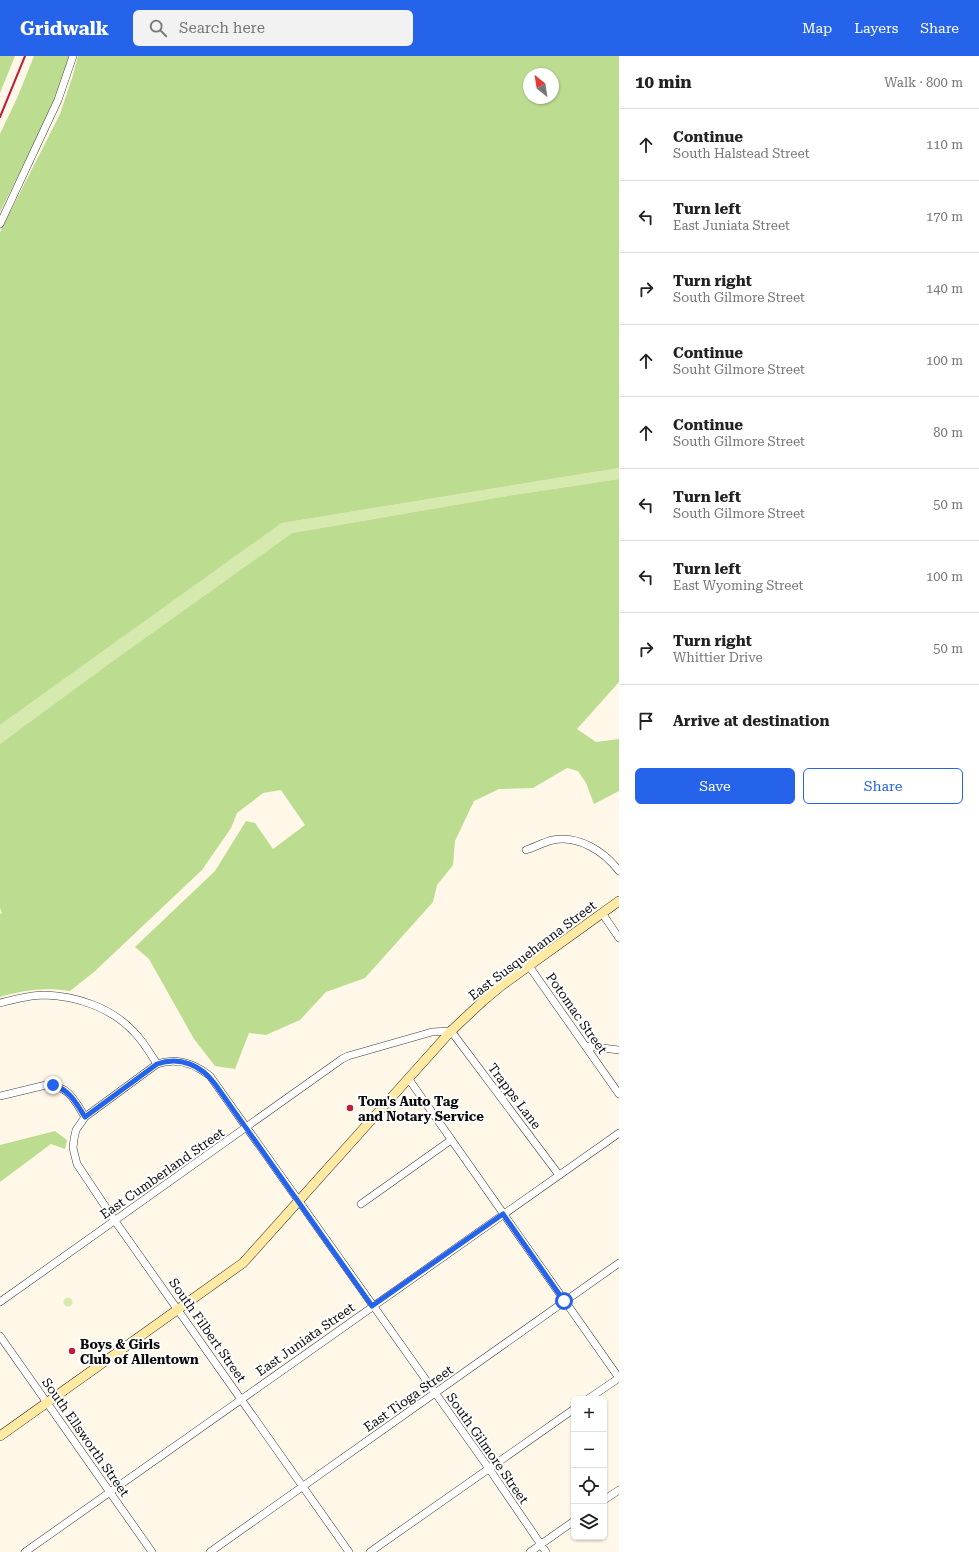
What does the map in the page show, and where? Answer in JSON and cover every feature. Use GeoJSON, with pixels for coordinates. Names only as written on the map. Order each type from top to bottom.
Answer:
{"type":"FeatureCollection","features":[{"type":"Feature","properties":{"kind":"main road","name":"East Susquehanna Street"},"geometry":{"type":"LineString","coordinates":[[0,1436],[243,1263],[408,1078],[451,1031],[482,1001],[619,901]]}},
{"type":"Feature","properties":{"kind":"street"},"geometry":{"type":"LineString","coordinates":[[0,224],[58,100],[73,56]]}},
{"type":"Feature","properties":{"kind":"street"},"geometry":{"type":"LineString","coordinates":[[526,850],[552,840],[575,840],[601,853],[619,871]]}},
{"type":"Feature","properties":{"kind":"street"},"geometry":{"type":"LineString","coordinates":[[602,913],[619,938]]}},
{"type":"Feature","properties":{"kind":"street","name":"Potomac Street"},"geometry":{"type":"LineString","coordinates":[[529,966],[619,1094]]}},
{"type":"Feature","properties":{"kind":"street"},"geometry":{"type":"LineString","coordinates":[[0,1003],[21,998],[45,995],[72,998],[97,1006],[113,1014],[130,1028],[143,1042],[157,1064]]}},
{"type":"Feature","properties":{"kind":"street","name":"East Cumberland Street"},"geometry":{"type":"LineString","coordinates":[[0,1302],[348,1056],[432,1032],[451,1031]]}},
{"type":"Feature","properties":{"kind":"street","name":"Trapps Lane"},"geometry":{"type":"LineString","coordinates":[[451,1031],[560,1174]]}},
{"type":"Feature","properties":{"kind":"street"},"geometry":{"type":"LineString","coordinates":[[586,1046],[619,1050]]}},
{"type":"Feature","properties":{"kind":"street"},"geometry":{"type":"LineString","coordinates":[[0,1096],[46,1085],[53,1085],[70,1094],[85,1117],[157,1064],[168,1061],[177,1061],[203,1070],[215,1084],[246,1128]]}},
{"type":"Feature","properties":{"kind":"street"},"geometry":{"type":"LineString","coordinates":[[408,1078],[615,1375],[619,1378],[592,1396]]}},
{"type":"Feature","properties":{"kind":"street","name":"South Filbert Street"},"geometry":{"type":"LineString","coordinates":[[85,1117],[76,1130],[74,1139],[74,1155],[80,1170],[349,1552]]}},
{"type":"Feature","properties":{"kind":"street","name":"South Gilmore Street"},"geometry":{"type":"LineString","coordinates":[[246,1128],[546,1552]]}},
{"type":"Feature","properties":{"kind":"street","name":"East Juniata Street"},"geometry":{"type":"LineString","coordinates":[[25,1552],[619,1133]]}},
{"type":"Feature","properties":{"kind":"street"},"geometry":{"type":"LineString","coordinates":[[361,1204],[451,1140]]}},
{"type":"Feature","properties":{"kind":"street","name":"East Tioga Street"},"geometry":{"type":"LineString","coordinates":[[210,1552],[619,1263]]}},
{"type":"Feature","properties":{"kind":"street","name":"South Ellsworth Street"},"geometry":{"type":"LineString","coordinates":[[0,1336],[152,1552]]}},
{"type":"Feature","properties":{"kind":"street"},"geometry":{"type":"LineString","coordinates":[[370,1552],[571,1411]]}},
{"type":"Feature","properties":{"kind":"street"},"geometry":{"type":"LineString","coordinates":[[607,1498],[619,1490]]}},
{"type":"Feature","properties":{"kind":"street"},"geometry":{"type":"LineString","coordinates":[[530,1552],[571,1523]]}},
{"type":"Feature","properties":{"kind":"green space"},"geometry":{"type":"Polygon","coordinates":[[[0,56],[15,56],[0,93],[0,56]]]}},
{"type":"Feature","properties":{"kind":"green space"},"geometry":{"type":"Polygon","coordinates":[[[34,56],[70,56],[52,107],[0,212],[0,134],[18,96],[34,56]]]}},
{"type":"Feature","properties":{"kind":"green space"},"geometry":{"type":"Polygon","coordinates":[[[78,56],[619,56],[619,468],[282,523],[0,725],[0,232],[60,114],[78,56]]]}},
{"type":"Feature","properties":{"kind":"green space"},"geometry":{"type":"Polygon","coordinates":[[[619,468],[619,479],[513,495],[292,533],[103,668],[0,744],[0,725],[282,523],[619,468]]]}},
{"type":"Feature","properties":{"kind":"green space"},"geometry":{"type":"Polygon","coordinates":[[[619,479],[619,682],[577,729],[596,742],[619,739],[619,791],[594,804],[586,783],[578,771],[567,768],[533,788],[499,789],[474,801],[455,841],[453,865],[437,885],[433,902],[365,978],[326,992],[300,1020],[266,1035],[249,1033],[235,1069],[215,1066],[194,1039],[149,959],[135,947],[215,871],[246,821],[255,823],[273,849],[305,825],[281,790],[263,793],[237,813],[231,828],[202,870],[94,972],[70,991],[52,989],[35,990],[0,997],[0,914],[2,913],[0,908],[0,744],[103,668],[292,533],[513,495],[619,479]]]}},
{"type":"Feature","properties":{"kind":"green space"},"geometry":{"type":"Polygon","coordinates":[[[55,1131],[67,1140],[65,1149],[51,1144],[0,1182],[0,1145],[55,1131]]]}},
{"type":"Feature","properties":{"kind":"green space"},"geometry":{"type":"Polygon","coordinates":[[[68,1297],[73,1302],[68,1307],[63,1302],[68,1297]]]}},
{"type":"Feature","properties":{"kind":"railway"},"geometry":{"type":"LineString","coordinates":[[0,117],[25,56]]}},
{"type":"Feature","properties":{"kind":"place","name":"Tom's Auto Tag and Notary Service"},"geometry":{"type":"Point","coordinates":[350,1108]}},
{"type":"Feature","properties":{"kind":"place","name":"Boys & Girls Club of Allentown"},"geometry":{"type":"Point","coordinates":[72,1351]}},
{"type":"Feature","properties":{"kind":"route"},"geometry":{"type":"LineString","coordinates":[[53,1085],[70,1094],[85,1117],[157,1064],[168,1061],[177,1061],[203,1070],[210,1076],[372,1306],[503,1214],[564,1301]]}}]}
